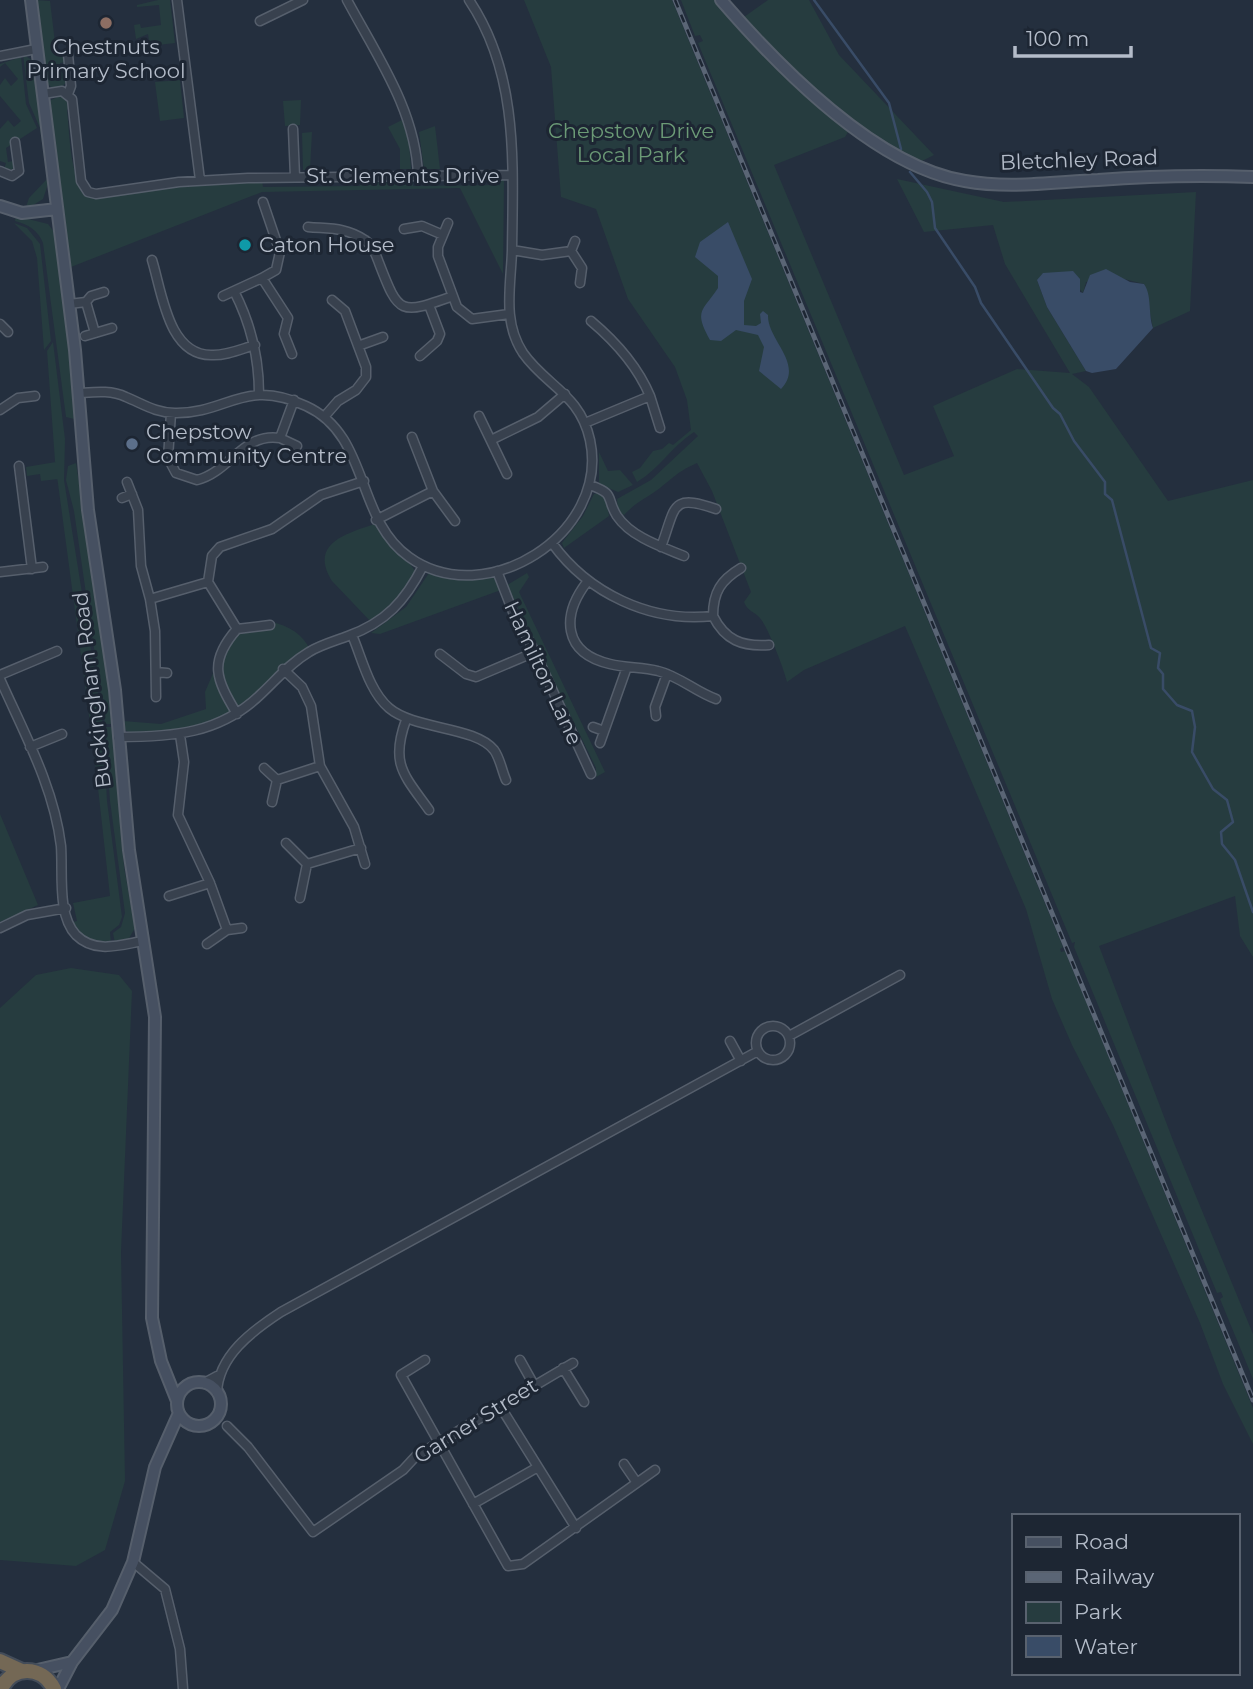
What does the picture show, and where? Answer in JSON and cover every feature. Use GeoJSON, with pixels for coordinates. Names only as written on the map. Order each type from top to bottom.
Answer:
{"type":"FeatureCollection","features":[{"type":"Feature","properties":{"kind":"highway"},"geometry":{"type":"LineString","coordinates":[[0,1661],[48,1679],[56,1689]]}},
{"type":"Feature","properties":{"kind":"highway"},"geometry":{"type":"LineString","coordinates":[[1,1689],[7,1678],[28,1671]]}},
{"type":"Feature","properties":{"kind":"main road","name":"Buckingham Road"},"geometry":{"type":"LineString","coordinates":[[31,0],[81,407],[88,510],[111,663],[143,941],[155,1017],[157,1050],[152,1318],[166,1376],[177,1401]]}},
{"type":"Feature","properties":{"kind":"main road","name":"Bletchley Road"},"geometry":{"type":"LineString","coordinates":[[721,0],[755,37],[842,120],[909,164],[964,181],[1022,185],[1180,175],[1253,177]]}},
{"type":"Feature","properties":{"kind":"main road"},"geometry":{"type":"LineString","coordinates":[[0,206],[22,213],[57,209]]}},
{"type":"Feature","properties":{"kind":"main road"},"geometry":{"type":"LineString","coordinates":[[166,1376],[189,1385],[204,1383],[217,1393],[220,1402],[216,1417],[208,1424],[195,1426],[170,1439]]}},
{"type":"Feature","properties":{"kind":"main road"},"geometry":{"type":"LineString","coordinates":[[189,1385],[181,1391],[177,1401],[179,1413],[184,1420],[195,1426]]}},
{"type":"Feature","properties":{"kind":"main road"},"geometry":{"type":"LineString","coordinates":[[56,1689],[72,1662],[112,1610],[133,1562],[155,1467],[170,1439],[179,1413]]}},
{"type":"Feature","properties":{"kind":"main road"},"geometry":{"type":"LineString","coordinates":[[28,1671],[72,1662]]}},
{"type":"Feature","properties":{"kind":"street"},"geometry":{"type":"LineString","coordinates":[[177,0],[200,180]]}},
{"type":"Feature","properties":{"kind":"street"},"geometry":{"type":"LineString","coordinates":[[260,21],[303,0]]}},
{"type":"Feature","properties":{"kind":"street"},"geometry":{"type":"LineString","coordinates":[[347,0],[411,125],[418,176]]}},
{"type":"Feature","properties":{"kind":"street"},"geometry":{"type":"LineString","coordinates":[[79,393],[114,393],[141,405],[171,413],[200,410],[240,396],[259,394],[294,400],[324,417],[345,442],[364,481],[376,520],[395,545],[423,566],[459,575],[497,571],[552,543],[576,518],[590,485],[592,453],[584,423],[565,394],[523,353],[509,314],[512,250],[510,110],[502,67],[485,26],[469,0]]}},
{"type":"Feature","properties":{"kind":"street"},"geometry":{"type":"LineString","coordinates":[[0,56],[36,49]]}},
{"type":"Feature","properties":{"kind":"street","name":"St. Clements Drive"},"geometry":{"type":"LineString","coordinates":[[68,54],[71,86],[68,94],[72,99],[81,181],[88,192],[96,194],[200,180],[511,175]]}},
{"type":"Feature","properties":{"kind":"street"},"geometry":{"type":"LineString","coordinates":[[43,94],[62,91],[68,94]]}},
{"type":"Feature","properties":{"kind":"street","name":"St. Clements Drive"},"geometry":{"type":"LineString","coordinates":[[293,129],[295,177]]}},
{"type":"Feature","properties":{"kind":"street"},"geometry":{"type":"LineString","coordinates":[[0,171],[12,176],[19,171],[15,142]]}},
{"type":"Feature","properties":{"kind":"street"},"geometry":{"type":"LineString","coordinates":[[223,296],[276,270],[280,252],[264,202]]}},
{"type":"Feature","properties":{"kind":"street"},"geometry":{"type":"LineString","coordinates":[[448,223],[438,256],[462,314],[471,319],[509,314]]}},
{"type":"Feature","properties":{"kind":"street"},"geometry":{"type":"LineString","coordinates":[[308,227],[331,226],[366,241],[372,247],[397,303],[411,309],[453,296]]}},
{"type":"Feature","properties":{"kind":"street"},"geometry":{"type":"LineString","coordinates":[[404,229],[422,226],[443,235]]}},
{"type":"Feature","properties":{"kind":"street"},"geometry":{"type":"LineString","coordinates":[[571,251],[575,241]]}},
{"type":"Feature","properties":{"kind":"street"},"geometry":{"type":"LineString","coordinates":[[512,250],[542,255],[571,251]]}},
{"type":"Feature","properties":{"kind":"street"},"geometry":{"type":"LineString","coordinates":[[571,251],[582,268],[580,283]]}},
{"type":"Feature","properties":{"kind":"street"},"geometry":{"type":"LineString","coordinates":[[152,260],[180,342],[189,349],[210,356],[255,345]]}},
{"type":"Feature","properties":{"kind":"street"},"geometry":{"type":"LineString","coordinates":[[262,278],[288,318],[284,334],[292,354]]}},
{"type":"Feature","properties":{"kind":"street"},"geometry":{"type":"LineString","coordinates":[[234,291],[245,312],[255,345],[259,394]]}},
{"type":"Feature","properties":{"kind":"street"},"geometry":{"type":"LineString","coordinates":[[69,304],[86,302],[91,296],[104,292]]}},
{"type":"Feature","properties":{"kind":"street"},"geometry":{"type":"LineString","coordinates":[[324,417],[338,401],[356,390],[366,377],[366,367],[345,311],[332,300]]}},
{"type":"Feature","properties":{"kind":"street"},"geometry":{"type":"LineString","coordinates":[[86,302],[95,333]]}},
{"type":"Feature","properties":{"kind":"street"},"geometry":{"type":"LineString","coordinates":[[420,356],[438,341],[440,334],[429,305]]}},
{"type":"Feature","properties":{"kind":"street"},"geometry":{"type":"LineString","coordinates":[[591,321],[619,346],[639,374],[650,396],[660,429]]}},
{"type":"Feature","properties":{"kind":"street"},"geometry":{"type":"LineString","coordinates":[[0,324],[8,332]]}},
{"type":"Feature","properties":{"kind":"street"},"geometry":{"type":"LineString","coordinates":[[85,336],[112,328]]}},
{"type":"Feature","properties":{"kind":"street"},"geometry":{"type":"LineString","coordinates":[[358,346],[383,337]]}},
{"type":"Feature","properties":{"kind":"street"},"geometry":{"type":"LineString","coordinates":[[0,410],[18,398],[31,397],[26,387]]}},
{"type":"Feature","properties":{"kind":"street"},"geometry":{"type":"LineString","coordinates":[[491,440],[538,417],[565,394]]}},
{"type":"Feature","properties":{"kind":"street"},"geometry":{"type":"LineString","coordinates":[[584,423],[650,396]]}},
{"type":"Feature","properties":{"kind":"street"},"geometry":{"type":"LineString","coordinates":[[280,438],[294,400]]}},
{"type":"Feature","properties":{"kind":"street"},"geometry":{"type":"LineString","coordinates":[[171,413],[168,458],[176,473],[190,480],[212,474],[260,437],[280,438],[298,446]]}},
{"type":"Feature","properties":{"kind":"street"},"geometry":{"type":"LineString","coordinates":[[479,416],[507,474]]}},
{"type":"Feature","properties":{"kind":"street"},"geometry":{"type":"LineString","coordinates":[[412,437],[433,491],[455,521]]}},
{"type":"Feature","properties":{"kind":"street"},"geometry":{"type":"LineString","coordinates":[[17,473],[32,569]]}},
{"type":"Feature","properties":{"kind":"street"},"geometry":{"type":"LineString","coordinates":[[237,629],[220,606],[208,582],[212,556],[220,547],[271,529],[321,495],[364,481]]}},
{"type":"Feature","properties":{"kind":"street"},"geometry":{"type":"LineString","coordinates":[[127,482],[141,529],[141,566],[155,631],[156,697]]}},
{"type":"Feature","properties":{"kind":"street"},"geometry":{"type":"LineString","coordinates":[[590,485],[604,490],[612,498],[617,516],[640,536],[684,556]]}},
{"type":"Feature","properties":{"kind":"street"},"geometry":{"type":"LineString","coordinates":[[376,520],[433,491]]}},
{"type":"Feature","properties":{"kind":"street"},"geometry":{"type":"LineString","coordinates":[[122,498],[132,494]]}},
{"type":"Feature","properties":{"kind":"street"},"geometry":{"type":"LineString","coordinates":[[661,547],[676,507],[682,502],[691,500],[716,509]]}},
{"type":"Feature","properties":{"kind":"street"},"geometry":{"type":"LineString","coordinates":[[552,543],[569,566],[587,582],[639,607],[687,616],[713,616]]}},
{"type":"Feature","properties":{"kind":"street"},"geometry":{"type":"LineString","coordinates":[[118,737],[180,735],[212,727],[237,714],[283,669],[311,651],[373,626],[393,612],[404,600],[423,566]]}},
{"type":"Feature","properties":{"kind":"street"},"geometry":{"type":"LineString","coordinates":[[0,572],[43,568]]}},
{"type":"Feature","properties":{"kind":"street"},"geometry":{"type":"LineString","coordinates":[[741,568],[723,573],[713,601],[713,616],[728,638],[739,644],[769,645]]}},
{"type":"Feature","properties":{"kind":"street","name":"Hamilton Lane"},"geometry":{"type":"LineString","coordinates":[[497,571],[513,612],[535,652],[591,774]]}},
{"type":"Feature","properties":{"kind":"street"},"geometry":{"type":"LineString","coordinates":[[150,599],[208,582]]}},
{"type":"Feature","properties":{"kind":"street"},"geometry":{"type":"LineString","coordinates":[[587,582],[578,594],[570,616],[574,640],[595,658],[667,674],[716,699]]}},
{"type":"Feature","properties":{"kind":"street"},"geometry":{"type":"LineString","coordinates":[[237,714],[225,694],[216,662],[223,645],[237,629],[270,625]]}},
{"type":"Feature","properties":{"kind":"street"},"geometry":{"type":"LineString","coordinates":[[352,635],[372,684],[387,707],[406,720],[455,731],[490,746],[496,753],[506,780]]}},
{"type":"Feature","properties":{"kind":"street"},"geometry":{"type":"LineString","coordinates":[[736,653],[739,644]]}},
{"type":"Feature","properties":{"kind":"street"},"geometry":{"type":"LineString","coordinates":[[57,652],[0,677],[54,810],[66,908],[74,932],[92,946],[113,947],[143,941]]}},
{"type":"Feature","properties":{"kind":"street"},"geometry":{"type":"LineString","coordinates":[[440,654],[466,674],[476,677],[535,652]]}},
{"type":"Feature","properties":{"kind":"street"},"geometry":{"type":"LineString","coordinates":[[600,743],[628,667]]}},
{"type":"Feature","properties":{"kind":"street"},"geometry":{"type":"LineString","coordinates":[[283,669],[302,687],[311,706],[320,766],[354,827],[366,864]]}},
{"type":"Feature","properties":{"kind":"street"},"geometry":{"type":"LineString","coordinates":[[156,672],[167,673]]}},
{"type":"Feature","properties":{"kind":"street"},"geometry":{"type":"LineString","coordinates":[[656,716],[655,707],[667,674]]}},
{"type":"Feature","properties":{"kind":"street"},"geometry":{"type":"LineString","coordinates":[[696,691],[700,681]]}},
{"type":"Feature","properties":{"kind":"street"},"geometry":{"type":"LineString","coordinates":[[406,720],[398,743],[398,761],[404,776],[429,810]]}},
{"type":"Feature","properties":{"kind":"street"},"geometry":{"type":"LineString","coordinates":[[593,727],[604,731]]}},
{"type":"Feature","properties":{"kind":"street"},"geometry":{"type":"LineString","coordinates":[[30,747],[62,734]]}},
{"type":"Feature","properties":{"kind":"street"},"geometry":{"type":"LineString","coordinates":[[180,735],[184,762],[178,815],[211,883],[227,930]]}},
{"type":"Feature","properties":{"kind":"street"},"geometry":{"type":"LineString","coordinates":[[276,780],[320,766]]}},
{"type":"Feature","properties":{"kind":"street"},"geometry":{"type":"LineString","coordinates":[[264,768],[276,780]]}},
{"type":"Feature","properties":{"kind":"street"},"geometry":{"type":"LineString","coordinates":[[272,802],[276,780]]}},
{"type":"Feature","properties":{"kind":"street"},"geometry":{"type":"LineString","coordinates":[[286,843],[307,864]]}},
{"type":"Feature","properties":{"kind":"street"},"geometry":{"type":"LineString","coordinates":[[307,864],[361,848]]}},
{"type":"Feature","properties":{"kind":"street"},"geometry":{"type":"LineString","coordinates":[[300,898],[307,864]]}},
{"type":"Feature","properties":{"kind":"street"},"geometry":{"type":"LineString","coordinates":[[169,896],[211,883]]}},
{"type":"Feature","properties":{"kind":"street"},"geometry":{"type":"LineString","coordinates":[[0,928],[27,915],[66,908]]}},
{"type":"Feature","properties":{"kind":"street"},"geometry":{"type":"LineString","coordinates":[[207,944],[227,930],[242,928]]}},
{"type":"Feature","properties":{"kind":"street"},"geometry":{"type":"LineString","coordinates":[[789,1036],[900,975]]}},
{"type":"Feature","properties":{"kind":"street"},"geometry":{"type":"LineString","coordinates":[[766,1028],[782,1028],[789,1036],[790,1048],[778,1060],[766,1059],[758,1051],[758,1035],[766,1028]]}},
{"type":"Feature","properties":{"kind":"street"},"geometry":{"type":"LineString","coordinates":[[730,1041],[741,1061]]}},
{"type":"Feature","properties":{"kind":"street"},"geometry":{"type":"LineString","coordinates":[[204,1383],[217,1376],[243,1341],[281,1312],[758,1051]]}},
{"type":"Feature","properties":{"kind":"street"},"geometry":{"type":"LineString","coordinates":[[425,1360],[401,1375],[508,1566],[523,1564],[655,1470]]}},
{"type":"Feature","properties":{"kind":"street"},"geometry":{"type":"LineString","coordinates":[[520,1360],[534,1385]]}},
{"type":"Feature","properties":{"kind":"street","name":"Garner Street"},"geometry":{"type":"LineString","coordinates":[[227,1426],[248,1447],[313,1532],[438,1443],[573,1363]]}},
{"type":"Feature","properties":{"kind":"street"},"geometry":{"type":"LineString","coordinates":[[563,1368],[584,1402]]}},
{"type":"Feature","properties":{"kind":"street"},"geometry":{"type":"LineString","coordinates":[[217,1376],[217,1393]]}},
{"type":"Feature","properties":{"kind":"street"},"geometry":{"type":"LineString","coordinates":[[500,1406],[576,1528]]}},
{"type":"Feature","properties":{"kind":"street"},"geometry":{"type":"LineString","coordinates":[[624,1464],[637,1483]]}},
{"type":"Feature","properties":{"kind":"street"},"geometry":{"type":"LineString","coordinates":[[473,1504],[538,1467]]}},
{"type":"Feature","properties":{"kind":"street"},"geometry":{"type":"LineString","coordinates":[[133,1562],[165,1589],[180,1648],[183,1689]]}},
{"type":"Feature","properties":{"kind":"green space"},"geometry":{"type":"Polygon","coordinates":[[[34,0],[50,1],[56,51],[63,50],[66,62],[60,63],[62,73],[67,73],[68,80],[61,88],[53,89],[45,81],[34,0]]]}},
{"type":"Feature","properties":{"kind":"green space"},"geometry":{"type":"Polygon","coordinates":[[[170,0],[175,43],[150,46],[148,34],[136,39],[134,25],[140,24],[141,28],[161,25],[159,5],[137,5],[170,0]]]}},
{"type":"Feature","properties":{"kind":"green space","name":"Chepstow Drive Local Park"},"geometry":{"type":"Polygon","coordinates":[[[524,0],[672,0],[1063,947],[1061,952],[1065,951],[1253,1408],[1253,1444],[1223,1384],[1200,1323],[1113,1125],[1052,999],[1026,909],[905,626],[804,670],[787,682],[763,623],[744,602],[751,592],[712,491],[697,463],[677,474],[624,515],[618,512],[617,499],[651,480],[698,436],[694,432],[686,438],[637,482],[632,472],[640,468],[653,451],[662,449],[669,443],[673,445],[691,430],[687,400],[675,367],[628,299],[596,209],[561,197],[551,67],[524,0]]]}},
{"type":"Feature","properties":{"kind":"green space"},"geometry":{"type":"Polygon","coordinates":[[[681,0],[715,0],[756,45],[848,132],[845,137],[774,165],[904,475],[954,456],[933,406],[1017,369],[1070,373],[1005,264],[993,225],[924,232],[897,179],[1004,202],[1196,192],[1190,311],[1153,328],[1144,284],[1120,278],[1086,282],[1083,293],[1078,287],[1037,280],[1047,307],[1086,371],[1072,374],[1089,387],[1168,501],[1253,480],[1253,957],[1240,936],[1235,896],[1099,946],[1174,1143],[1253,1334],[1253,1379],[1220,1299],[1223,1297],[1221,1292],[1217,1293],[1074,947],[1075,942],[1072,943],[698,43],[703,41],[700,35],[695,36],[681,0]]]}},
{"type":"Feature","properties":{"kind":"green space"},"geometry":{"type":"Polygon","coordinates":[[[768,0],[809,0],[839,55],[934,155],[922,161],[898,151],[850,120],[802,79],[744,17],[768,0]]]}},
{"type":"Feature","properties":{"kind":"green space"},"geometry":{"type":"Polygon","coordinates":[[[23,54],[33,61],[49,181],[43,199],[25,210],[29,198],[47,179],[40,128],[29,103],[23,54]]]}},
{"type":"Feature","properties":{"kind":"green space"},"geometry":{"type":"Polygon","coordinates":[[[21,57],[26,104],[37,128],[6,148],[8,162],[13,161],[14,168],[9,171],[4,169],[6,163],[0,161],[0,129],[8,120],[14,127],[21,121],[0,96],[0,85],[5,78],[11,86],[18,79],[5,63],[0,67],[0,64],[21,57]]]}},
{"type":"Feature","properties":{"kind":"green space"},"geometry":{"type":"Polygon","coordinates":[[[180,80],[184,118],[160,121],[155,82],[180,80]]]}},
{"type":"Feature","properties":{"kind":"green space"},"geometry":{"type":"Polygon","coordinates":[[[62,95],[70,106],[67,110],[70,147],[76,174],[80,185],[96,198],[186,185],[262,181],[263,187],[360,186],[361,180],[392,183],[413,179],[413,186],[500,185],[501,179],[504,179],[503,274],[460,188],[262,192],[71,267],[48,109],[51,100],[62,95]]]}},
{"type":"Feature","properties":{"kind":"green space"},"geometry":{"type":"Polygon","coordinates":[[[301,100],[300,125],[285,126],[283,101],[301,100]]]}},
{"type":"Feature","properties":{"kind":"green space"},"geometry":{"type":"Polygon","coordinates":[[[402,120],[409,142],[411,169],[400,169],[400,149],[388,127],[402,120]]]}},
{"type":"Feature","properties":{"kind":"green space"},"geometry":{"type":"Polygon","coordinates":[[[435,126],[440,169],[424,169],[419,132],[435,126]]]}},
{"type":"Feature","properties":{"kind":"green space"},"geometry":{"type":"Polygon","coordinates":[[[312,132],[310,170],[303,170],[302,133],[312,132]]]}},
{"type":"Feature","properties":{"kind":"green space"},"geometry":{"type":"Polygon","coordinates":[[[16,216],[48,224],[55,233],[76,407],[73,408],[74,419],[66,417],[43,243],[32,229],[15,221],[16,216]]]}},
{"type":"Feature","properties":{"kind":"green space"},"geometry":{"type":"Polygon","coordinates":[[[14,223],[27,228],[40,244],[51,341],[44,350],[37,258],[32,241],[14,223]]]}},
{"type":"Feature","properties":{"kind":"green space"},"geometry":{"type":"Polygon","coordinates":[[[53,342],[65,439],[64,480],[103,725],[90,723],[55,461],[47,351],[53,342]]]}},
{"type":"Feature","properties":{"kind":"green space"},"geometry":{"type":"Polygon","coordinates":[[[599,452],[608,471],[620,470],[633,485],[618,492],[599,484],[599,452]]]}},
{"type":"Feature","properties":{"kind":"green space"},"geometry":{"type":"Polygon","coordinates":[[[56,462],[58,479],[41,481],[40,474],[27,476],[26,467],[56,462]]]}},
{"type":"Feature","properties":{"kind":"green space"},"geometry":{"type":"Polygon","coordinates":[[[76,463],[111,691],[112,724],[105,724],[74,511],[66,480],[68,466],[76,463]]]}},
{"type":"Feature","properties":{"kind":"green space"},"geometry":{"type":"Polygon","coordinates":[[[600,493],[606,498],[609,516],[564,548],[562,543],[583,516],[594,494],[600,493]]]}},
{"type":"Feature","properties":{"kind":"green space"},"geometry":{"type":"Polygon","coordinates":[[[375,524],[416,574],[397,603],[372,623],[332,581],[326,568],[325,557],[334,542],[343,536],[375,524]]]}},
{"type":"Feature","properties":{"kind":"green space"},"geometry":{"type":"Polygon","coordinates":[[[429,573],[458,579],[494,577],[501,590],[380,634],[371,633],[406,607],[429,573]]]}},
{"type":"Feature","properties":{"kind":"green space"},"geometry":{"type":"Polygon","coordinates":[[[527,573],[529,577],[519,592],[605,772],[596,777],[596,768],[507,585],[527,573]]]}},
{"type":"Feature","properties":{"kind":"green space"},"geometry":{"type":"Polygon","coordinates":[[[272,622],[295,632],[304,639],[310,650],[237,714],[219,678],[223,645],[237,629],[272,622]]]}},
{"type":"Feature","properties":{"kind":"green space"},"geometry":{"type":"Polygon","coordinates":[[[214,671],[231,711],[229,715],[177,732],[147,735],[125,730],[123,721],[161,724],[206,709],[205,692],[214,671]]]}},
{"type":"Feature","properties":{"kind":"green space"},"geometry":{"type":"Polygon","coordinates":[[[91,725],[103,727],[107,801],[122,917],[119,925],[110,932],[111,944],[89,939],[73,922],[77,921],[73,903],[110,896],[91,725]]]}},
{"type":"Feature","properties":{"kind":"green space"},"geometry":{"type":"Polygon","coordinates":[[[105,727],[112,727],[124,867],[135,928],[128,940],[115,943],[113,933],[121,927],[125,913],[110,801],[105,727]]]}},
{"type":"Feature","properties":{"kind":"green space"},"geometry":{"type":"Polygon","coordinates":[[[0,814],[38,905],[0,922],[0,814]]]}},
{"type":"Feature","properties":{"kind":"green space"},"geometry":{"type":"Polygon","coordinates":[[[71,968],[119,975],[132,991],[121,1252],[125,1481],[105,1550],[76,1566],[0,1560],[0,1008],[36,975],[71,968]]]}},
{"type":"Feature","properties":{"kind":"water"},"geometry":{"type":"Polygon","coordinates":[[[728,222],[752,279],[744,301],[744,325],[756,326],[761,323],[760,314],[763,311],[768,315],[769,324],[789,370],[781,389],[759,371],[764,347],[758,335],[736,330],[721,341],[710,340],[702,322],[702,311],[718,288],[718,276],[695,257],[700,242],[728,222]]]}},
{"type":"Feature","properties":{"kind":"water"},"geometry":{"type":"Polygon","coordinates":[[[1106,269],[1130,282],[1144,284],[1153,328],[1116,369],[1092,373],[1086,371],[1047,307],[1037,280],[1043,273],[1073,271],[1080,279],[1080,292],[1083,293],[1090,275],[1106,269]]]}},
{"type":"Feature","properties":{"kind":"waterway"},"geometry":{"type":"LineString","coordinates":[[814,0],[889,103],[901,149]]}},
{"type":"Feature","properties":{"kind":"waterway"},"geometry":{"type":"LineString","coordinates":[[910,172],[927,192],[932,202],[935,228],[975,287],[981,303],[1053,408],[1060,414],[1074,441],[1105,482],[1105,494],[1112,500],[1151,648],[1160,653],[1158,668],[1163,674],[1163,689],[1177,705],[1192,711],[1195,727],[1192,752],[1213,789],[1227,800],[1233,822],[1221,832],[1222,844],[1235,860],[1253,912]]}},
{"type":"Feature","properties":{"kind":"railway"},"geometry":{"type":"LineString","coordinates":[[675,0],[1253,1400]]}},
{"type":"Feature","properties":{"kind":"place","name":"Chestnuts Primary School"},"geometry":{"type":"Point","coordinates":[106,23]}},
{"type":"Feature","properties":{"kind":"place","name":"Caton House"},"geometry":{"type":"Point","coordinates":[245,245]}},
{"type":"Feature","properties":{"kind":"place","name":"Chepstow Community Centre"},"geometry":{"type":"Point","coordinates":[132,444]}}]}
